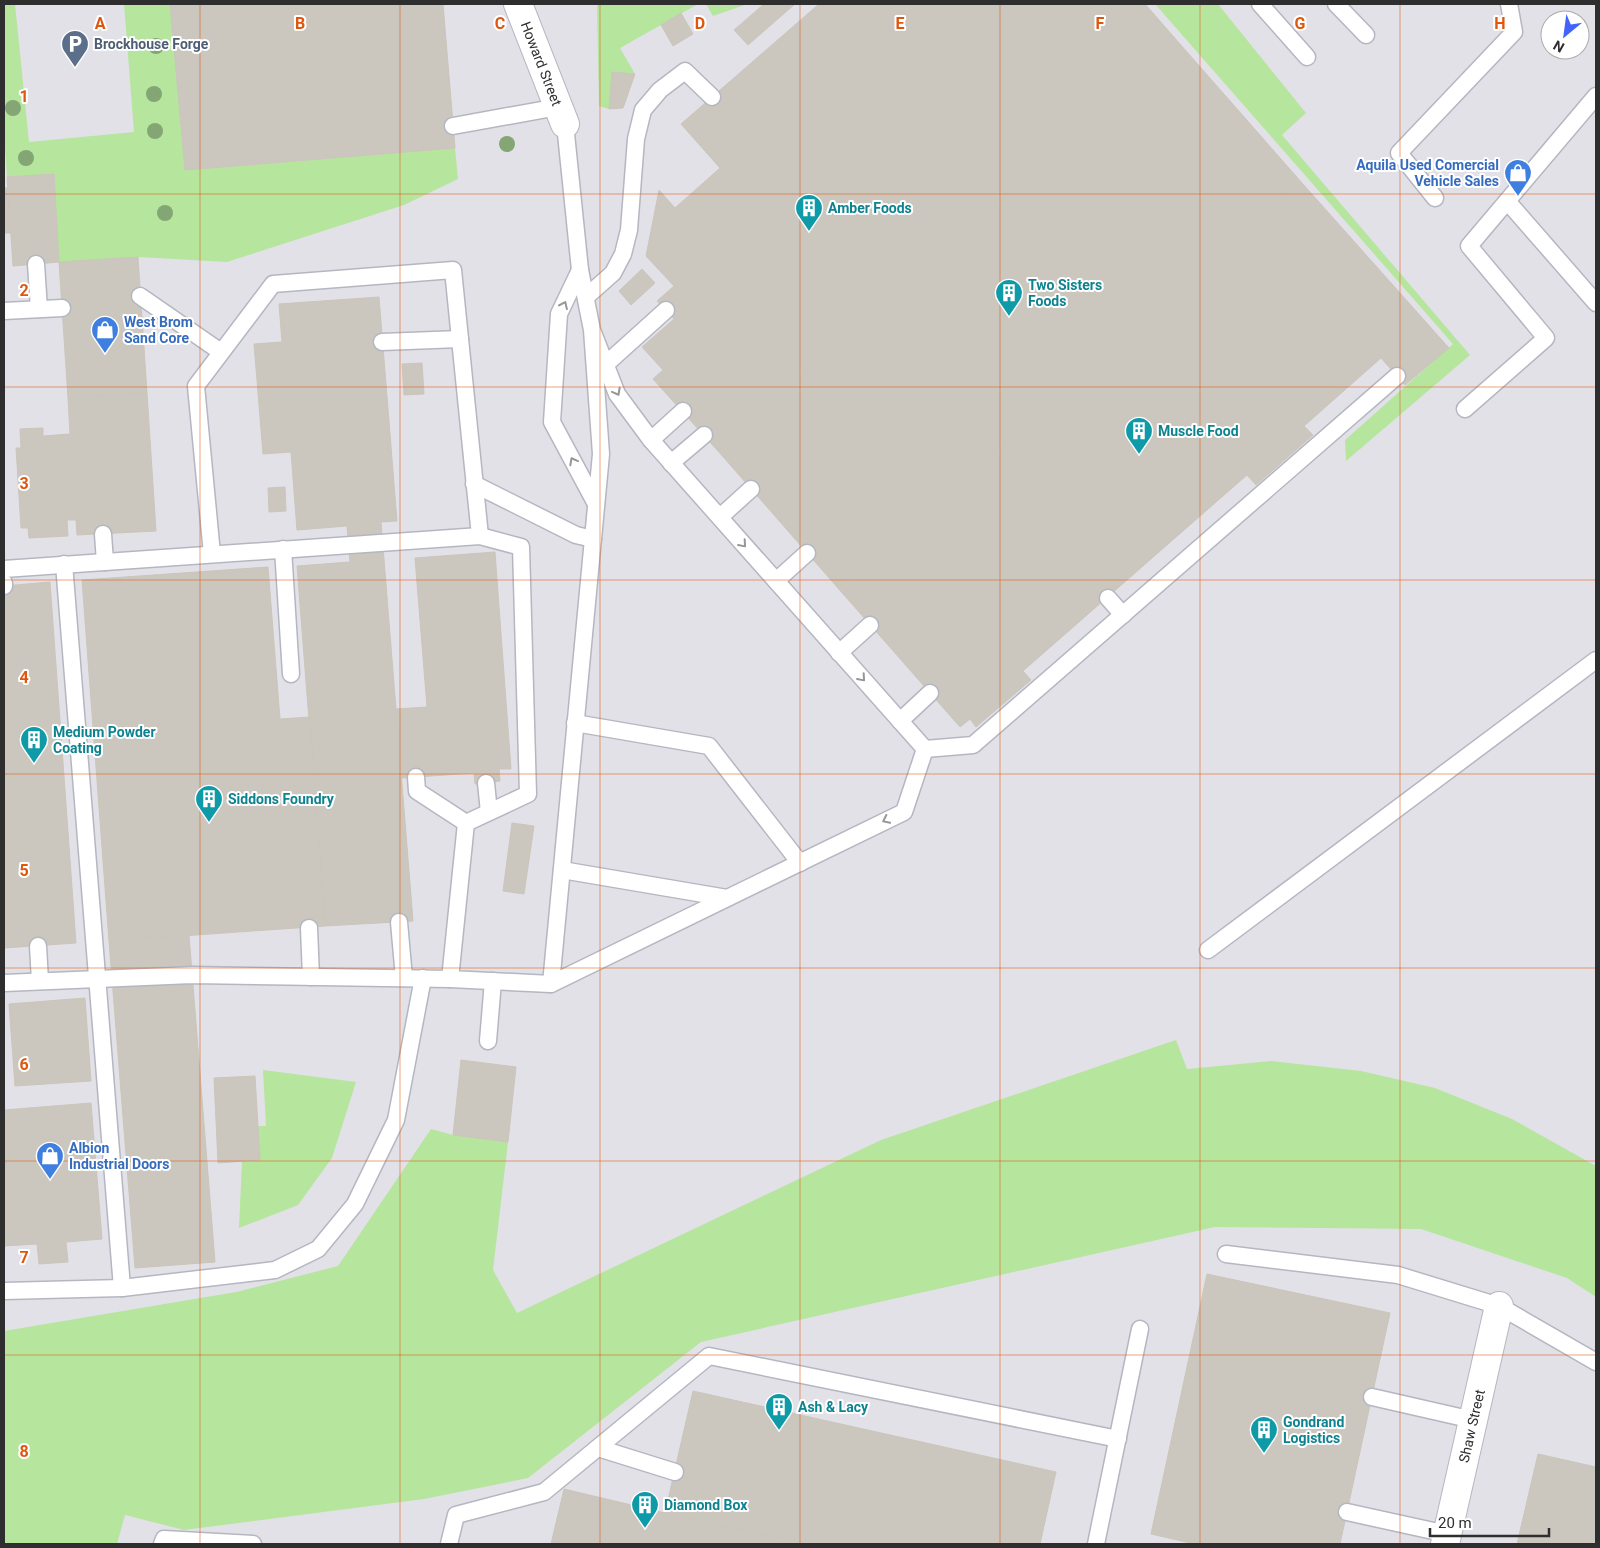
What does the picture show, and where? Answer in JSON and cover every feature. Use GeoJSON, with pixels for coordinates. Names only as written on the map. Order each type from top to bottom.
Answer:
{"type":"FeatureCollection","features":[{"type":"Feature","properties":{"kind":"street","name":"Howard Street"},"geometry":{"type":"LineString","coordinates":[[518,4],[562,115]]}},
{"type":"Feature","properties":{"kind":"street","name":"Shaw Street"},"geometry":{"type":"LineString","coordinates":[[1446,1539],[1499,1306]]}},
{"type":"Feature","properties":{"kind":"lane"},"geometry":{"type":"LineString","coordinates":[[1260,4],[1307,57]]}},
{"type":"Feature","properties":{"kind":"lane"},"geometry":{"type":"LineString","coordinates":[[1336,4],[1366,35]]}},
{"type":"Feature","properties":{"kind":"lane"},"geometry":{"type":"LineString","coordinates":[[1436,198],[1399,153],[1514,32],[1509,4]]}},
{"type":"Feature","properties":{"kind":"lane"},"geometry":{"type":"LineString","coordinates":[[586,297],[613,273],[623,254],[629,230],[636,138],[643,110],[660,90],[685,71],[712,97]]}},
{"type":"Feature","properties":{"kind":"lane"},"geometry":{"type":"LineString","coordinates":[[1464,410],[1546,338],[1469,246],[1596,96]]}},
{"type":"Feature","properties":{"kind":"lane"},"geometry":{"type":"LineString","coordinates":[[454,126],[562,115],[580,270],[592,330],[601,454],[551,984]]}},
{"type":"Feature","properties":{"kind":"lane"},"geometry":{"type":"LineString","coordinates":[[1507,201],[1596,303]]}},
{"type":"Feature","properties":{"kind":"lane"},"geometry":{"type":"LineString","coordinates":[[36,264],[39,309]]}},
{"type":"Feature","properties":{"kind":"lane"},"geometry":{"type":"LineString","coordinates":[[212,554],[196,386],[273,284],[453,270],[480,536]]}},
{"type":"Feature","properties":{"kind":"lane"},"geometry":{"type":"LineString","coordinates":[[580,270],[559,314],[552,422],[596,504]]}},
{"type":"Feature","properties":{"kind":"lane"},"geometry":{"type":"LineString","coordinates":[[140,296],[221,352]]}},
{"type":"Feature","properties":{"kind":"lane"},"geometry":{"type":"LineString","coordinates":[[4,310],[62,308]]}},
{"type":"Feature","properties":{"kind":"lane"},"geometry":{"type":"LineString","coordinates":[[605,365],[666,310]]}},
{"type":"Feature","properties":{"kind":"lane"},"geometry":{"type":"LineString","coordinates":[[592,330],[617,394],[651,440],[925,749]]}},
{"type":"Feature","properties":{"kind":"lane"},"geometry":{"type":"LineString","coordinates":[[382,342],[460,339]]}},
{"type":"Feature","properties":{"kind":"lane"},"geometry":{"type":"LineString","coordinates":[[925,749],[973,745],[1397,376]]}},
{"type":"Feature","properties":{"kind":"lane"},"geometry":{"type":"LineString","coordinates":[[651,440],[683,412]]}},
{"type":"Feature","properties":{"kind":"lane"},"geometry":{"type":"LineString","coordinates":[[671,463],[704,435]]}},
{"type":"Feature","properties":{"kind":"lane"},"geometry":{"type":"LineString","coordinates":[[474,484],[576,535],[593,538]]}},
{"type":"Feature","properties":{"kind":"lane"},"geometry":{"type":"LineString","coordinates":[[720,518],[751,489]]}},
{"type":"Feature","properties":{"kind":"lane"},"geometry":{"type":"LineString","coordinates":[[103,534],[105,562]]}},
{"type":"Feature","properties":{"kind":"lane"},"geometry":{"type":"LineString","coordinates":[[4,569],[480,536],[521,547],[528,794],[466,823]]}},
{"type":"Feature","properties":{"kind":"lane"},"geometry":{"type":"LineString","coordinates":[[283,549],[291,674]]}},
{"type":"Feature","properties":{"kind":"lane"},"geometry":{"type":"LineString","coordinates":[[776,581],[807,553]]}},
{"type":"Feature","properties":{"kind":"lane"},"geometry":{"type":"LineString","coordinates":[[64,564],[122,1288]]}},
{"type":"Feature","properties":{"kind":"lane"},"geometry":{"type":"LineString","coordinates":[[1108,598],[1123,615]]}},
{"type":"Feature","properties":{"kind":"lane"},"geometry":{"type":"LineString","coordinates":[[839,652],[870,625]]}},
{"type":"Feature","properties":{"kind":"lane"},"geometry":{"type":"LineString","coordinates":[[1208,950],[1596,660]]}},
{"type":"Feature","properties":{"kind":"lane"},"geometry":{"type":"LineString","coordinates":[[900,721],[930,693]]}},
{"type":"Feature","properties":{"kind":"lane"},"geometry":{"type":"LineString","coordinates":[[575,723],[708,746],[800,863]]}},
{"type":"Feature","properties":{"kind":"lane"},"geometry":{"type":"LineString","coordinates":[[4,983],[192,975],[423,978],[551,984],[904,812],[925,749]]}},
{"type":"Feature","properties":{"kind":"lane"},"geometry":{"type":"LineString","coordinates":[[416,777],[417,791],[466,823]]}},
{"type":"Feature","properties":{"kind":"lane"},"geometry":{"type":"LineString","coordinates":[[486,783],[489,812]]}},
{"type":"Feature","properties":{"kind":"lane"},"geometry":{"type":"LineString","coordinates":[[450,979],[466,823]]}},
{"type":"Feature","properties":{"kind":"lane"},"geometry":{"type":"LineString","coordinates":[[562,870],[727,898]]}},
{"type":"Feature","properties":{"kind":"lane"},"geometry":{"type":"LineString","coordinates":[[399,922],[404,978]]}},
{"type":"Feature","properties":{"kind":"lane"},"geometry":{"type":"LineString","coordinates":[[308,928],[311,977]]}},
{"type":"Feature","properties":{"kind":"lane"},"geometry":{"type":"LineString","coordinates":[[38,946],[40,981]]}},
{"type":"Feature","properties":{"kind":"lane"},"geometry":{"type":"LineString","coordinates":[[4,1282],[4,1291],[122,1288],[275,1270],[318,1249],[356,1204],[396,1120],[423,978]]}},
{"type":"Feature","properties":{"kind":"lane"},"geometry":{"type":"LineString","coordinates":[[488,1040],[493,981]]}},
{"type":"Feature","properties":{"kind":"lane"},"geometry":{"type":"LineString","coordinates":[[1226,1254],[1398,1275],[1499,1306],[1596,1362]]}},
{"type":"Feature","properties":{"kind":"lane"},"geometry":{"type":"LineString","coordinates":[[1096,1544],[1140,1329]]}},
{"type":"Feature","properties":{"kind":"lane"},"geometry":{"type":"LineString","coordinates":[[452,1544],[456,1516],[544,1492],[709,1356],[1118,1439]]}},
{"type":"Feature","properties":{"kind":"lane"},"geometry":{"type":"LineString","coordinates":[[1372,1397],[1473,1420]]}},
{"type":"Feature","properties":{"kind":"lane"},"geometry":{"type":"LineString","coordinates":[[598,1448],[674,1472]]}},
{"type":"Feature","properties":{"kind":"lane"},"geometry":{"type":"LineString","coordinates":[[1347,1512],[1446,1539]]}},
{"type":"Feature","properties":{"kind":"lane"},"geometry":{"type":"LineString","coordinates":[[162,1544],[164,1539],[253,1544]]}},
{"type":"Feature","properties":{"kind":"shaded area"},"geometry":{"type":"Polygon","coordinates":[[[4,4],[1596,4],[1596,1544],[4,1544],[4,4]]]}},
{"type":"Feature","properties":{"kind":"green space"},"geometry":{"type":"Polygon","coordinates":[[[4,4],[15,4],[29,142],[134,132],[124,4],[170,4],[185,170],[455,148],[458,179],[404,205],[227,262],[138,257],[59,262],[54,174],[7,177],[4,134],[4,4]]]}},
{"type":"Feature","properties":{"kind":"green space"},"geometry":{"type":"Polygon","coordinates":[[[597,4],[698,4],[620,48],[635,74],[612,72],[609,109],[599,106],[597,4]]]}},
{"type":"Feature","properties":{"kind":"green space"},"geometry":{"type":"Polygon","coordinates":[[[706,4],[748,4],[713,16],[706,4]]]}},
{"type":"Feature","properties":{"kind":"green space"},"geometry":{"type":"Polygon","coordinates":[[[1155,4],[1218,4],[1306,113],[1282,135],[1470,355],[1346,461],[1345,440],[1453,344],[1155,4]]]}},
{"type":"Feature","properties":{"kind":"green space"},"geometry":{"type":"Polygon","coordinates":[[[1176,1040],[1187,1069],[1271,1061],[1361,1071],[1435,1088],[1512,1119],[1596,1166],[1596,1297],[1567,1278],[1421,1229],[1215,1227],[701,1342],[528,1478],[424,1499],[184,1530],[125,1515],[117,1544],[4,1544],[4,1331],[236,1292],[338,1266],[431,1129],[453,1135],[508,1142],[493,1270],[517,1313],[881,1140],[1176,1040]]]}},
{"type":"Feature","properties":{"kind":"green space"},"geometry":{"type":"Polygon","coordinates":[[[263,1070],[356,1082],[332,1158],[298,1205],[239,1228],[242,1161],[260,1160],[258,1126],[266,1126],[263,1070]]]}},
{"type":"Feature","properties":{"kind":"building"},"geometry":{"type":"Polygon","coordinates":[[[170,4],[443,4],[455,148],[185,170],[170,4]]]}},
{"type":"Feature","properties":{"kind":"building"},"geometry":{"type":"Polygon","coordinates":[[[764,4],[795,4],[748,45],[734,30],[764,4]]]}},
{"type":"Feature","properties":{"kind":"building","name":"Amber Foods"},"geometry":{"type":"Polygon","coordinates":[[[819,4],[1145,4],[1180,44],[718,451],[653,379],[663,370],[642,347],[674,319],[657,301],[674,286],[646,256],[659,190],[675,208],[720,168],[681,124],[819,4]]]}},
{"type":"Feature","properties":{"kind":"building"},"geometry":{"type":"Polygon","coordinates":[[[681,13],[693,34],[673,46],[661,25],[681,13]]]}},
{"type":"Feature","properties":{"kind":"building","name":"Two Sisters Foods"},"geometry":{"type":"Polygon","coordinates":[[[1180,44],[1302,183],[837,587],[718,451],[1180,44]]]}},
{"type":"Feature","properties":{"kind":"building"},"geometry":{"type":"Polygon","coordinates":[[[612,72],[635,74],[623,108],[609,109],[612,72]]]}},
{"type":"Feature","properties":{"kind":"building"},"geometry":{"type":"Polygon","coordinates":[[[54,174],[59,262],[13,266],[7,177],[54,174]]]}},
{"type":"Feature","properties":{"kind":"building","name":"Muscle Food"},"geometry":{"type":"Polygon","coordinates":[[[1302,183],[1449,348],[1405,385],[1381,358],[1304,426],[1313,435],[1256,485],[1247,475],[1023,671],[1031,680],[976,727],[970,719],[960,727],[837,587],[1302,183]]]}},
{"type":"Feature","properties":{"kind":"building"},"geometry":{"type":"Polygon","coordinates":[[[4,188],[8,188],[11,233],[4,233],[4,188]]]}},
{"type":"Feature","properties":{"kind":"building","name":"West Brom Sand Core"},"geometry":{"type":"Polygon","coordinates":[[[138,257],[147,393],[68,398],[59,262],[138,257]]]}},
{"type":"Feature","properties":{"kind":"building"},"geometry":{"type":"Polygon","coordinates":[[[642,269],[655,283],[631,305],[619,291],[642,269]]]}},
{"type":"Feature","properties":{"kind":"building","name":"Siddons Foundry"},"geometry":{"type":"Polygon","coordinates":[[[379,297],[397,521],[381,522],[413,921],[325,926],[297,566],[350,562],[347,526],[297,530],[291,452],[263,454],[254,344],[282,342],[279,304],[379,297]]]}},
{"type":"Feature","properties":{"kind":"building"},"geometry":{"type":"Polygon","coordinates":[[[422,363],[424,394],[404,395],[402,364],[422,363]]]}},
{"type":"Feature","properties":{"kind":"building"},"geometry":{"type":"Polygon","coordinates":[[[147,393],[156,531],[77,535],[76,520],[67,520],[68,536],[29,538],[28,528],[21,528],[16,448],[21,448],[20,429],[43,428],[43,436],[70,434],[68,398],[147,393]]]}},
{"type":"Feature","properties":{"kind":"building"},"geometry":{"type":"Polygon","coordinates":[[[285,487],[286,511],[269,512],[268,488],[285,487]]]}},
{"type":"Feature","properties":{"kind":"building"},"geometry":{"type":"Polygon","coordinates":[[[495,552],[511,769],[499,769],[500,781],[475,784],[474,773],[402,778],[396,709],[427,707],[415,558],[495,552]]]}},
{"type":"Feature","properties":{"kind":"building","name":"Siddons Foundry"},"geometry":{"type":"Polygon","coordinates":[[[268,567],[280,719],[310,717],[325,926],[109,941],[82,580],[268,567]]]}},
{"type":"Feature","properties":{"kind":"building","name":"Medium Powder Coating"},"geometry":{"type":"Polygon","coordinates":[[[50,582],[76,943],[4,948],[4,586],[50,582]]]}},
{"type":"Feature","properties":{"kind":"building"},"geometry":{"type":"Polygon","coordinates":[[[512,823],[534,826],[524,894],[503,891],[512,823]]]}},
{"type":"Feature","properties":{"kind":"building"},"geometry":{"type":"Polygon","coordinates":[[[189,935],[215,1262],[135,1268],[109,941],[189,935]]]}},
{"type":"Feature","properties":{"kind":"building"},"geometry":{"type":"Polygon","coordinates":[[[85,998],[91,1081],[15,1086],[9,1004],[85,998]]]}},
{"type":"Feature","properties":{"kind":"building"},"geometry":{"type":"Polygon","coordinates":[[[461,1060],[516,1067],[508,1142],[453,1135],[461,1060]]]}},
{"type":"Feature","properties":{"kind":"building"},"geometry":{"type":"Polygon","coordinates":[[[255,1076],[260,1160],[218,1163],[214,1078],[255,1076]]]}},
{"type":"Feature","properties":{"kind":"building","name":"Albion Industrial Doors"},"geometry":{"type":"Polygon","coordinates":[[[91,1103],[102,1239],[66,1242],[68,1262],[39,1264],[37,1244],[4,1246],[4,1110],[91,1103]]]}},
{"type":"Feature","properties":{"kind":"building","name":"Gondrand Logistics"},"geometry":{"type":"Polygon","coordinates":[[[1207,1274],[1390,1313],[1340,1544],[1195,1544],[1151,1534],[1207,1274]]]}},
{"type":"Feature","properties":{"kind":"building","name":"Ash & Lacy"},"geometry":{"type":"Polygon","coordinates":[[[693,1391],[1056,1472],[1040,1544],[805,1544],[665,1513],[693,1391]]]}},
{"type":"Feature","properties":{"kind":"building"},"geometry":{"type":"Polygon","coordinates":[[[1538,1454],[1596,1467],[1596,1544],[1517,1544],[1538,1454]]]}},
{"type":"Feature","properties":{"kind":"building","name":"Diamond Box"},"geometry":{"type":"Polygon","coordinates":[[[564,1489],[665,1513],[805,1544],[551,1544],[564,1489]]]}},
{"type":"Feature","properties":{"kind":"place","name":"Brockhouse Forge"},"geometry":{"type":"Point","coordinates":[75,68]}},
{"type":"Feature","properties":{"kind":"place","name":"Aquila Used Comercial Vehicle Sales"},"geometry":{"type":"Point","coordinates":[1518,197]}},
{"type":"Feature","properties":{"kind":"place","name":"Amber Foods"},"geometry":{"type":"Point","coordinates":[809,232]}},
{"type":"Feature","properties":{"kind":"place","name":"Two Sisters Foods"},"geometry":{"type":"Point","coordinates":[1009,317]}},
{"type":"Feature","properties":{"kind":"place","name":"West Brom Sand Core"},"geometry":{"type":"Point","coordinates":[105,354]}},
{"type":"Feature","properties":{"kind":"place","name":"Muscle Food"},"geometry":{"type":"Point","coordinates":[1139,455]}},
{"type":"Feature","properties":{"kind":"place","name":"Medium Powder Coating"},"geometry":{"type":"Point","coordinates":[34,764]}},
{"type":"Feature","properties":{"kind":"place","name":"Siddons Foundry"},"geometry":{"type":"Point","coordinates":[209,823]}},
{"type":"Feature","properties":{"kind":"place","name":"Albion Industrial Doors"},"geometry":{"type":"Point","coordinates":[50,1180]}},
{"type":"Feature","properties":{"kind":"place","name":"Ash & Lacy"},"geometry":{"type":"Point","coordinates":[779,1431]}},
{"type":"Feature","properties":{"kind":"place","name":"Gondrand Logistics"},"geometry":{"type":"Point","coordinates":[1264,1454]}},
{"type":"Feature","properties":{"kind":"place","name":"Diamond Box"},"geometry":{"type":"Point","coordinates":[645,1529]}}]}
